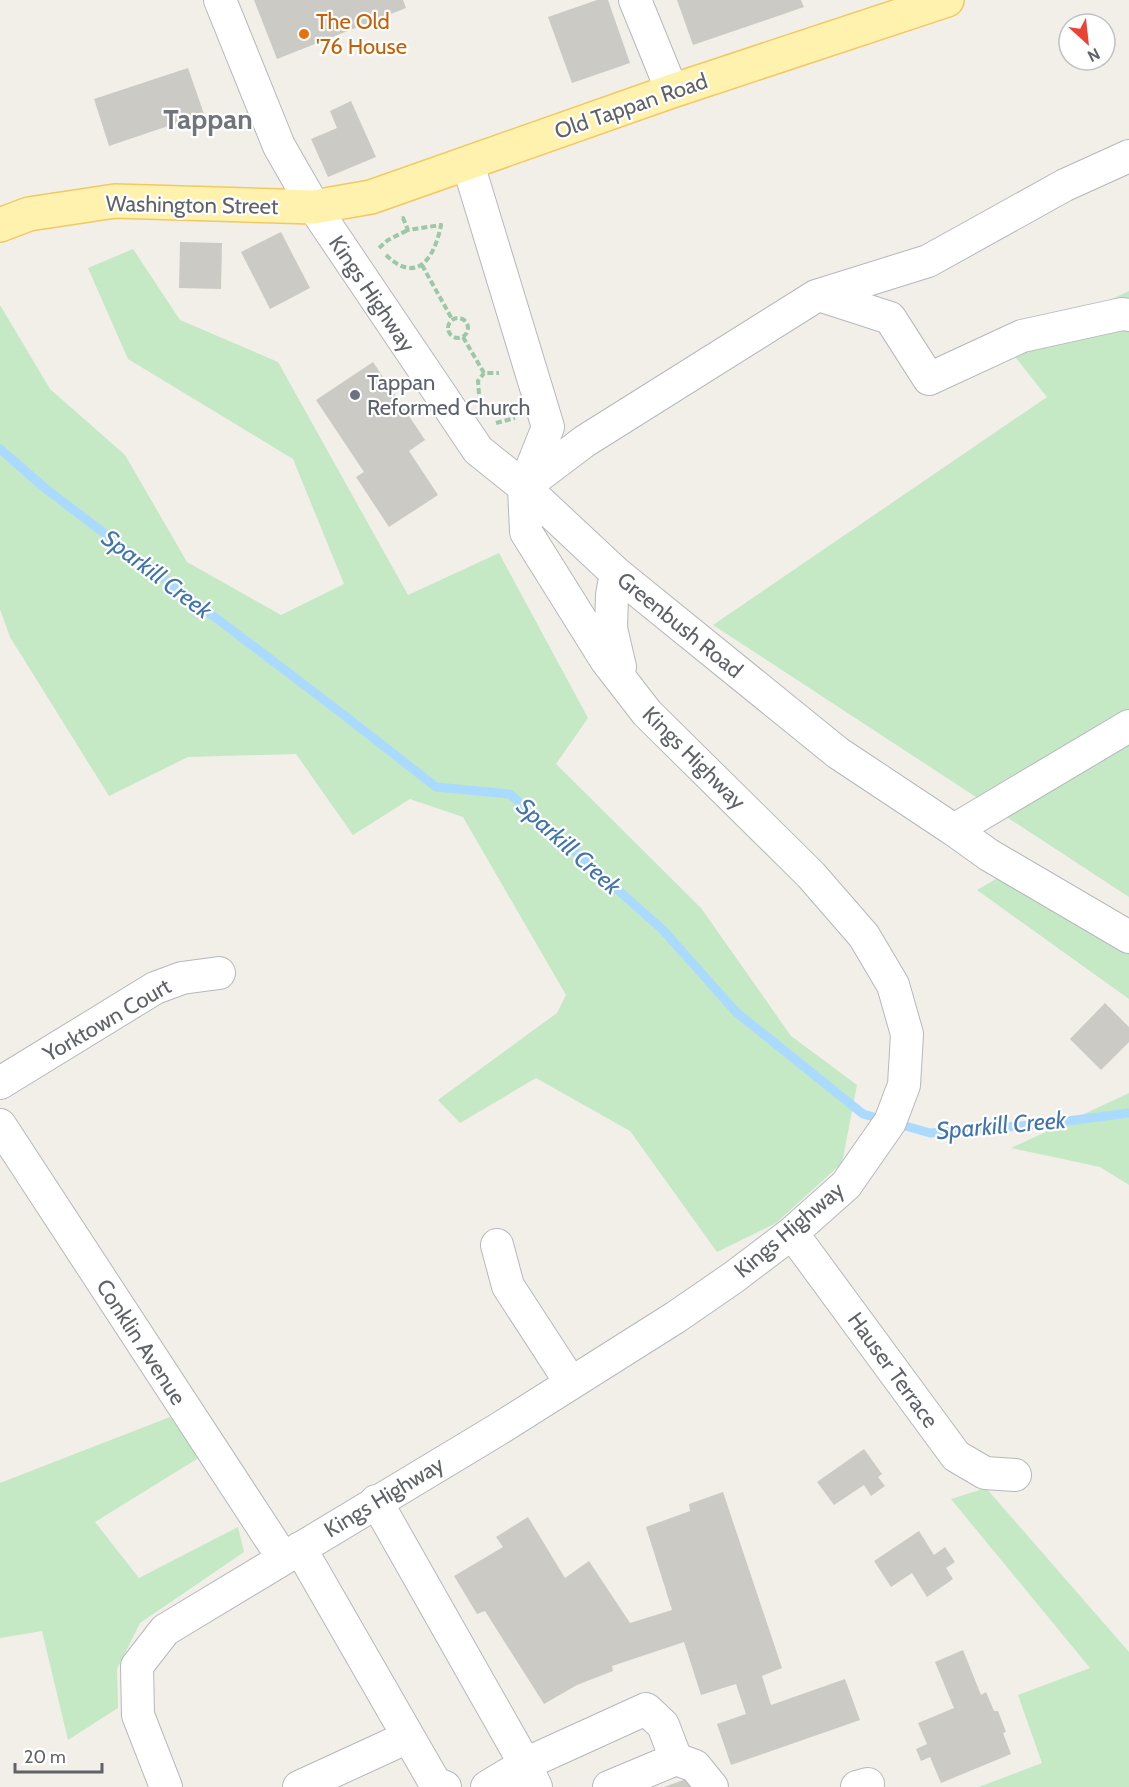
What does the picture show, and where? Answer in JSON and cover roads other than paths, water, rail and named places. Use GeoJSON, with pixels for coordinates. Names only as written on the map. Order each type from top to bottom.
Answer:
{"type":"FeatureCollection","features":[{"type":"Feature","properties":{"kind":"main road","name":"Old Tappan Road"},"geometry":{"type":"LineString","coordinates":[[314,207],[371,197],[672,91],[947,0]]}},
{"type":"Feature","properties":{"kind":"main road","name":"Washington Street"},"geometry":{"type":"LineString","coordinates":[[0,225],[29,214],[115,201],[314,207]]}},
{"type":"Feature","properties":{"kind":"street","name":"Kings Highway"},"geometry":{"type":"LineString","coordinates":[[166,1787],[138,1714],[137,1666],[165,1630],[497,1430],[676,1317],[792,1233],[846,1185],[890,1122],[904,1085],[907,1034],[893,985],[864,936],[811,875],[647,712],[606,660],[526,532],[524,487],[478,450],[314,207],[279,146],[220,0]]}},
{"type":"Feature","properties":{"kind":"street"},"geometry":{"type":"LineString","coordinates":[[635,0],[672,91]]}},
{"type":"Feature","properties":{"kind":"street"},"geometry":{"type":"LineString","coordinates":[[524,487],[585,441],[819,295],[928,261],[1065,185],[1129,156]]}},
{"type":"Feature","properties":{"kind":"street"},"geometry":{"type":"LineString","coordinates":[[468,164],[548,427],[524,487]]}},
{"type":"Feature","properties":{"kind":"street"},"geometry":{"type":"LineString","coordinates":[[819,295],[890,318],[929,379],[1022,336],[1122,314],[1129,315]]}},
{"type":"Feature","properties":{"kind":"street","name":"Greenbush Road"},"geometry":{"type":"LineString","coordinates":[[524,487],[616,573],[838,753],[988,855],[1129,937]]}},
{"type":"Feature","properties":{"kind":"street"},"geometry":{"type":"LineString","coordinates":[[616,573],[612,595],[611,628],[624,683]]}},
{"type":"Feature","properties":{"kind":"street"},"geometry":{"type":"LineString","coordinates":[[954,830],[1129,726]]}},
{"type":"Feature","properties":{"kind":"street","name":"Yorktown Court"},"geometry":{"type":"LineString","coordinates":[[0,1083],[155,988],[182,978],[219,973]]}},
{"type":"Feature","properties":{"kind":"street","name":"Conklin Avenue"},"geometry":{"type":"LineString","coordinates":[[0,1125],[291,1553],[435,1783],[445,1787]]}},
{"type":"Feature","properties":{"kind":"street","name":"Hauser Terrace"},"geometry":{"type":"LineString","coordinates":[[792,1233],[956,1456],[985,1473],[1015,1475]]}},
{"type":"Feature","properties":{"kind":"street"},"geometry":{"type":"LineString","coordinates":[[497,1245],[508,1286],[571,1383]]}},
{"type":"Feature","properties":{"kind":"street"},"geometry":{"type":"LineString","coordinates":[[376,1501],[531,1775]]}},
{"type":"Feature","properties":{"kind":"street"},"geometry":{"type":"LineString","coordinates":[[487,1787],[531,1775],[646,1710],[663,1725],[676,1759]]}},
{"type":"Feature","properties":{"kind":"street"},"geometry":{"type":"LineString","coordinates":[[298,1787],[408,1737]]}},
{"type":"Feature","properties":{"kind":"street"},"geometry":{"type":"LineString","coordinates":[[609,1787],[676,1759],[695,1766],[712,1787]]}},
{"type":"Feature","properties":{"kind":"waterway","name":"Sparkill Creek"},"geometry":{"type":"LineString","coordinates":[[0,449],[46,489],[436,787],[510,794],[663,930],[736,1012],[863,1114],[930,1133],[1045,1124],[1129,1113]]}},
{"type":"Feature","properties":{"kind":"place","name":"The Old '76 House"},"geometry":{"type":"Point","coordinates":[304,34]}},
{"type":"Feature","properties":{"kind":"place","name":"Tappan Reformed Church"},"geometry":{"type":"Point","coordinates":[355,395]}},
{"type":"Feature","properties":{"kind":"district","name":"Tappan"},"geometry":{"type":"Point","coordinates":[208,119]}}]}
